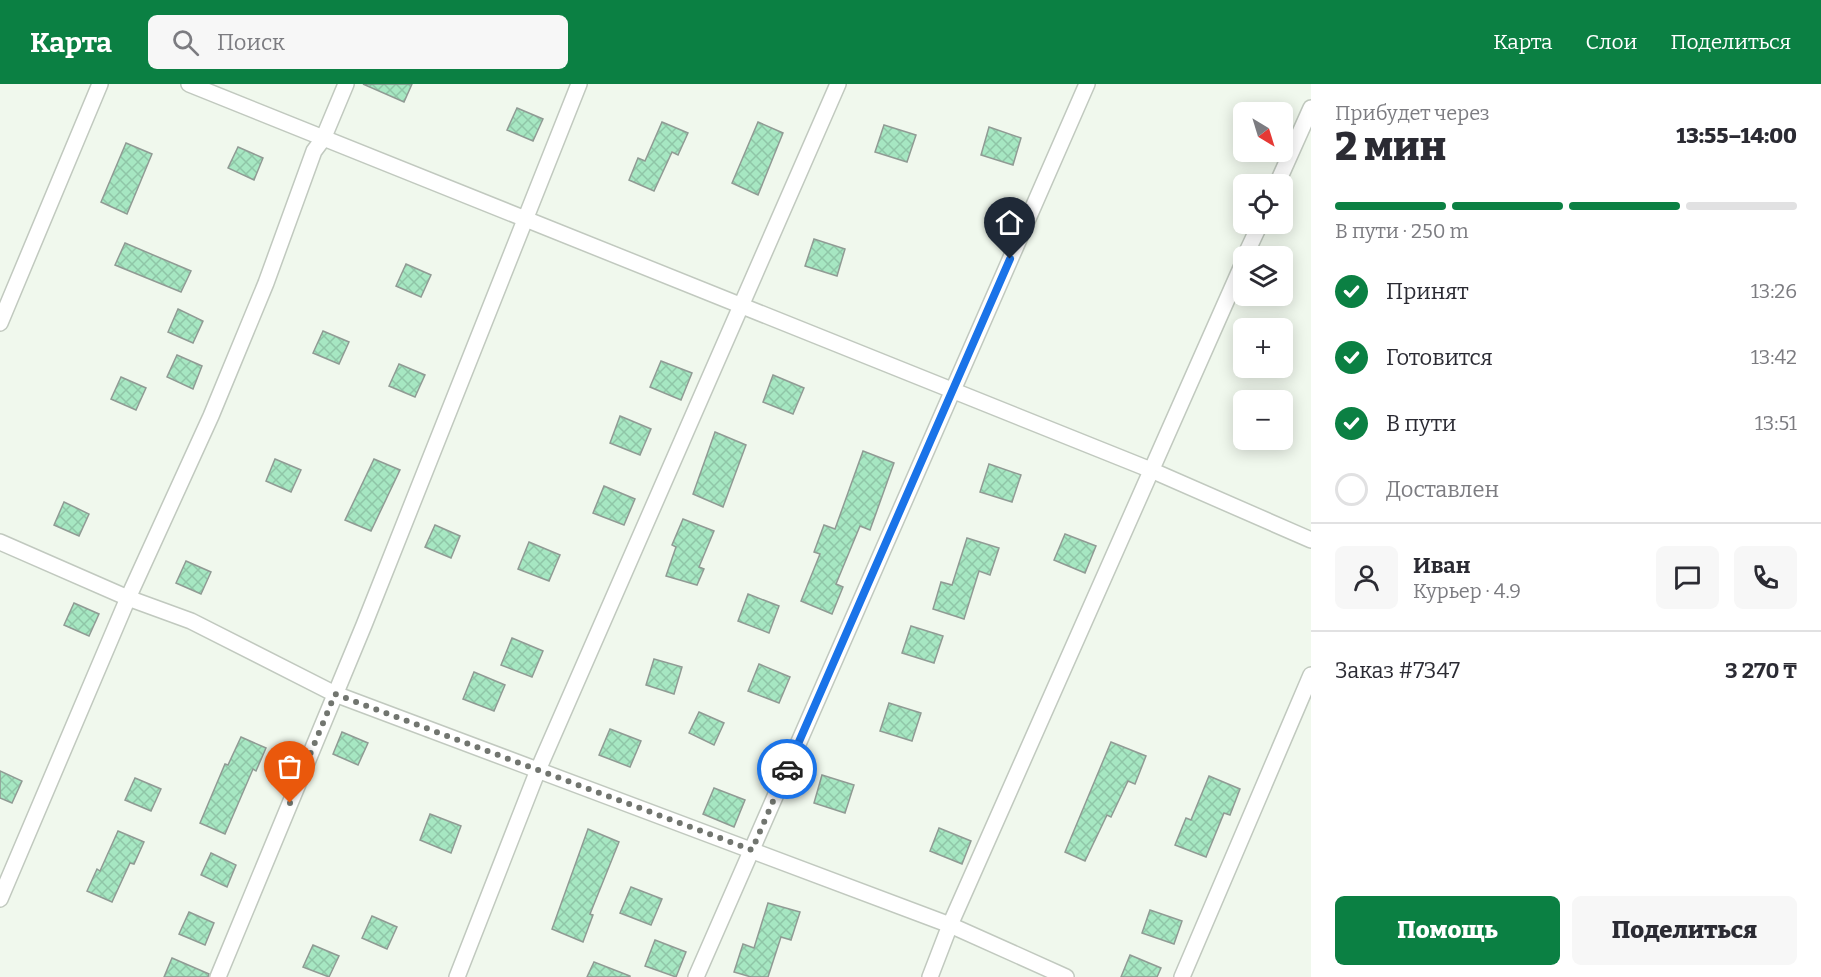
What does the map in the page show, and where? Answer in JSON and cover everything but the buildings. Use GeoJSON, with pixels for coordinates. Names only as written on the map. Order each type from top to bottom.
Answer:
{"type":"FeatureCollection","features":[{"type":"Feature","properties":{"kind":"street"},"geometry":{"type":"LineString","coordinates":[[0,323],[100,84]]}},
{"type":"Feature","properties":{"kind":"street"},"geometry":{"type":"LineString","coordinates":[[189,84],[323,139],[527,217],[1151,470],[1311,540]]}},
{"type":"Feature","properties":{"kind":"street"},"geometry":{"type":"LineString","coordinates":[[0,900],[129,598],[211,416],[266,283],[314,151],[323,139],[346,84]]}},
{"type":"Feature","properties":{"kind":"street"},"geometry":{"type":"LineString","coordinates":[[218,977],[335,694],[579,84]]}},
{"type":"Feature","properties":{"kind":"street"},"geometry":{"type":"LineString","coordinates":[[458,977],[538,770],[838,84]]}},
{"type":"Feature","properties":{"kind":"street"},"geometry":{"type":"LineString","coordinates":[[696,977],[1087,84]]}},
{"type":"Feature","properties":{"kind":"street"},"geometry":{"type":"LineString","coordinates":[[1281,174],[1311,108]]}},
{"type":"Feature","properties":{"kind":"street"},"geometry":{"type":"LineString","coordinates":[[930,977],[950,925],[1233,284]]}},
{"type":"Feature","properties":{"kind":"street"},"geometry":{"type":"LineString","coordinates":[[0,542],[129,598],[191,621],[335,694],[950,925],[1066,977]]}},
{"type":"Feature","properties":{"kind":"street"},"geometry":{"type":"LineString","coordinates":[[1182,977],[1311,675]]}},
{"type":"Feature","properties":{"kind":"way so far"},"geometry":{"type":"LineString","coordinates":[[290,803],[335,694],[752,850],[787,769]]}},
{"type":"Feature","properties":{"kind":"route"},"geometry":{"type":"LineString","coordinates":[[787,769],[1010,259]]}}]}
